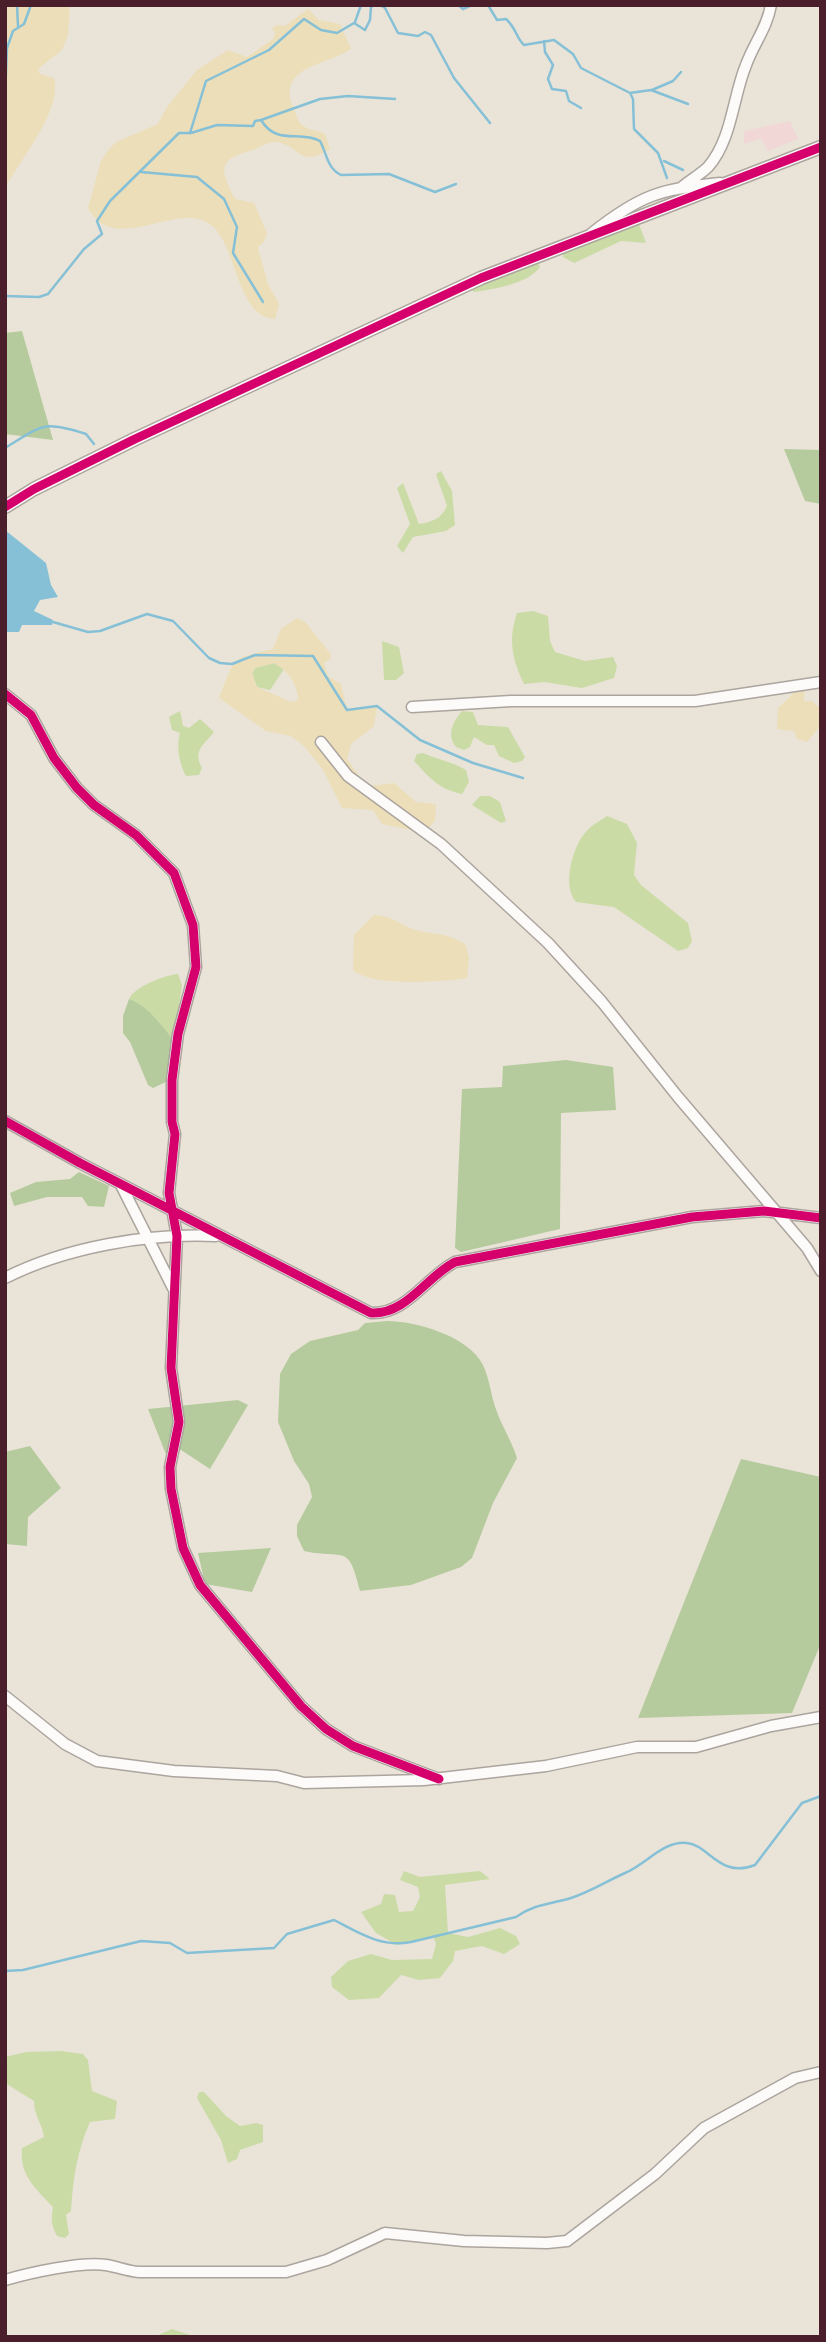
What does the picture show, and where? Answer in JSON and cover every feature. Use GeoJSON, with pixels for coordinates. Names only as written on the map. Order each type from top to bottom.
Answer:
{"type":"FeatureCollection","features":[{"type":"Feature","properties":{"kind":"street"},"geometry":{"type":"LineString","coordinates":[[682,187],[708,167],[716,155],[736,103],[744,68],[766,28],[771,5]]}},
{"type":"Feature","properties":{"kind":"street"},"geometry":{"type":"LineString","coordinates":[[5,507],[34,489],[135,439],[481,278],[821,147]]}},
{"type":"Feature","properties":{"kind":"street"},"geometry":{"type":"LineString","coordinates":[[590,234],[642,198],[682,187],[730,182]]}},
{"type":"Feature","properties":{"kind":"street"},"geometry":{"type":"LineString","coordinates":[[412,707],[511,701],[695,701],[821,682]]}},
{"type":"Feature","properties":{"kind":"street"},"geometry":{"type":"LineString","coordinates":[[5,694],[31,715],[54,758],[77,788],[162,858],[174,873],[185,896],[196,943],[196,967],[179,1029],[172,1080],[172,1122],[175,1134],[170,1169],[170,1210],[177,1236],[172,1368],[179,1422],[170,1467],[170,1489],[183,1548],[200,1585],[301,1706],[326,1729],[353,1746],[439,1779]]}},
{"type":"Feature","properties":{"kind":"street"},"geometry":{"type":"LineString","coordinates":[[321,741],[348,776],[441,844],[548,943],[602,1002],[775,1213],[807,1248],[821,1270]]}},
{"type":"Feature","properties":{"kind":"street"},"geometry":{"type":"LineString","coordinates":[[5,1121],[355,1307],[384,1313],[394,1311],[442,1269],[455,1262],[692,1217],[732,1212],[821,1218]]}},
{"type":"Feature","properties":{"kind":"street"},"geometry":{"type":"LineString","coordinates":[[121,1184],[175,1295]]}},
{"type":"Feature","properties":{"kind":"street"},"geometry":{"type":"LineString","coordinates":[[5,1278],[24,1268],[80,1252],[177,1236],[219,1236]]}},
{"type":"Feature","properties":{"kind":"street"},"geometry":{"type":"LineString","coordinates":[[807,1248],[821,1256]]}},
{"type":"Feature","properties":{"kind":"street"},"geometry":{"type":"LineString","coordinates":[[5,1696],[65,1744],[97,1761],[329,1784],[439,1779],[565,1763],[604,1752],[637,1747],[696,1747],[771,1726],[821,1717]]}},
{"type":"Feature","properties":{"kind":"street"},"geometry":{"type":"LineString","coordinates":[[5,2280],[49,2270],[106,2265],[122,2271],[139,2272],[286,2272],[327,2260],[385,2233],[464,2241],[547,2244],[567,2241],[655,2174],[704,2128],[795,2078],[821,2072]]}},
{"type":"Feature","properties":{"kind":"shaded area"},"geometry":{"type":"Polygon","coordinates":[[[790,121],[798,139],[768,151],[761,139],[744,144],[744,131],[790,121]]]}},
{"type":"Feature","properties":{"kind":"green space"},"geometry":{"type":"Polygon","coordinates":[[[639,224],[646,243],[621,241],[574,263],[563,257],[563,249],[639,224]]]}},
{"type":"Feature","properties":{"kind":"green space"},"geometry":{"type":"Polygon","coordinates":[[[536,259],[540,267],[519,282],[474,292],[470,289],[536,259]]]}},
{"type":"Feature","properties":{"kind":"green space"},"geometry":{"type":"Polygon","coordinates":[[[22,331],[53,440],[5,434],[5,333],[22,331]]]}},
{"type":"Feature","properties":{"kind":"green space"},"geometry":{"type":"Polygon","coordinates":[[[784,449],[821,450],[821,504],[805,501],[784,449]]]}},
{"type":"Feature","properties":{"kind":"green space"},"geometry":{"type":"Polygon","coordinates":[[[441,471],[452,491],[455,525],[446,531],[413,537],[403,553],[397,546],[410,524],[397,488],[403,483],[419,524],[432,521],[442,514],[447,506],[436,474],[441,471]]]}},
{"type":"Feature","properties":{"kind":"green space"},"geometry":{"type":"Polygon","coordinates":[[[533,611],[548,616],[550,641],[555,652],[585,661],[613,657],[617,666],[614,678],[582,688],[544,682],[524,684],[514,657],[512,640],[517,613],[533,611]]]}},
{"type":"Feature","properties":{"kind":"green space"},"geometry":{"type":"Polygon","coordinates":[[[382,641],[399,647],[404,673],[396,680],[384,680],[382,641]]]}},
{"type":"Feature","properties":{"kind":"green space"},"geometry":{"type":"Polygon","coordinates":[[[274,663],[284,669],[270,690],[257,687],[252,673],[255,668],[274,663]]]}},
{"type":"Feature","properties":{"kind":"green space"},"geometry":{"type":"Polygon","coordinates":[[[180,711],[183,726],[189,728],[200,719],[214,732],[199,752],[202,768],[199,775],[186,776],[182,766],[178,749],[180,733],[172,730],[169,717],[180,711]]]}},
{"type":"Feature","properties":{"kind":"green space"},"geometry":{"type":"Polygon","coordinates":[[[462,711],[473,712],[478,725],[508,727],[525,757],[522,761],[514,763],[499,756],[494,745],[487,745],[474,737],[470,747],[464,750],[456,747],[451,733],[462,711]]]}},
{"type":"Feature","properties":{"kind":"green space"},"geometry":{"type":"Polygon","coordinates":[[[423,753],[466,770],[469,782],[462,794],[440,786],[425,773],[414,761],[417,754],[423,753]]]}},
{"type":"Feature","properties":{"kind":"green space"},"geometry":{"type":"Polygon","coordinates":[[[480,796],[490,796],[500,802],[506,821],[501,823],[472,805],[480,796]]]}},
{"type":"Feature","properties":{"kind":"green space"},"geometry":{"type":"Polygon","coordinates":[[[607,816],[627,824],[637,843],[634,875],[641,885],[688,923],[692,941],[688,948],[678,951],[614,907],[576,902],[569,877],[576,848],[587,830],[607,816]]]}},
{"type":"Feature","properties":{"kind":"green space"},"geometry":{"type":"Polygon","coordinates":[[[178,974],[182,985],[174,1040],[153,1016],[129,999],[136,991],[150,983],[178,974]]]}},
{"type":"Feature","properties":{"kind":"green space"},"geometry":{"type":"Polygon","coordinates":[[[129,999],[148,1011],[174,1040],[168,1081],[153,1088],[148,1085],[130,1042],[123,1033],[123,1016],[129,999]]]}},
{"type":"Feature","properties":{"kind":"green space"},"geometry":{"type":"Polygon","coordinates":[[[566,1060],[613,1067],[616,1110],[561,1113],[560,1229],[461,1252],[455,1248],[462,1089],[502,1087],[503,1066],[566,1060]]]}},
{"type":"Feature","properties":{"kind":"green space"},"geometry":{"type":"Polygon","coordinates":[[[79,1172],[109,1186],[104,1207],[88,1206],[82,1197],[47,1197],[14,1206],[10,1193],[36,1182],[70,1179],[79,1172]]]}},
{"type":"Feature","properties":{"kind":"green space"},"geometry":{"type":"Polygon","coordinates":[[[387,1321],[412,1324],[440,1332],[454,1338],[476,1355],[483,1365],[497,1412],[517,1458],[493,1503],[472,1558],[461,1567],[411,1585],[360,1591],[348,1559],[304,1551],[297,1536],[297,1525],[312,1497],[309,1484],[294,1461],[278,1422],[280,1374],[291,1354],[310,1341],[358,1330],[365,1323],[387,1321]]]}},
{"type":"Feature","properties":{"kind":"green space"},"geometry":{"type":"Polygon","coordinates":[[[238,1400],[248,1405],[210,1469],[181,1450],[167,1457],[148,1409],[238,1400]]]}},
{"type":"Feature","properties":{"kind":"green space"},"geometry":{"type":"Polygon","coordinates":[[[30,1446],[61,1488],[28,1517],[27,1546],[5,1544],[5,1452],[30,1446]]]}},
{"type":"Feature","properties":{"kind":"green space"},"geometry":{"type":"Polygon","coordinates":[[[741,1459],[821,1477],[821,1643],[792,1713],[638,1718],[741,1459]]]}},
{"type":"Feature","properties":{"kind":"green space"},"geometry":{"type":"Polygon","coordinates":[[[271,1548],[252,1592],[205,1584],[198,1553],[271,1548]]]}},
{"type":"Feature","properties":{"kind":"green space"},"geometry":{"type":"Polygon","coordinates":[[[404,1871],[420,1877],[480,1871],[490,1879],[445,1885],[448,1933],[468,1937],[500,1928],[516,1936],[520,1944],[504,1954],[482,1946],[455,1951],[453,1961],[440,1978],[419,1980],[401,1975],[379,1998],[349,2000],[332,1987],[331,1977],[348,1961],[371,1954],[392,1960],[432,1959],[436,1944],[433,1936],[397,1945],[376,1933],[361,1912],[381,1904],[384,1894],[395,1895],[399,1912],[413,1911],[420,1897],[418,1887],[400,1880],[404,1871]]]}},
{"type":"Feature","properties":{"kind":"green space"},"geometry":{"type":"Polygon","coordinates":[[[61,2051],[83,2054],[88,2060],[92,2091],[117,2101],[115,2119],[90,2122],[76,2165],[71,2211],[66,2215],[69,2234],[65,2238],[57,2236],[52,2222],[53,2207],[30,2181],[23,2166],[22,2148],[44,2137],[34,2101],[5,2083],[5,2057],[26,2052],[61,2051]]]}},
{"type":"Feature","properties":{"kind":"green space"},"geometry":{"type":"Polygon","coordinates":[[[199,2092],[204,2092],[226,2116],[240,2126],[256,2123],[263,2125],[263,2142],[240,2150],[237,2159],[228,2163],[221,2140],[197,2098],[199,2092]]]}},
{"type":"Feature","properties":{"kind":"green space"},"geometry":{"type":"Polygon","coordinates":[[[172,2329],[196,2337],[154,2337],[172,2329]]]}},
{"type":"Feature","properties":{"kind":"sand"},"geometry":{"type":"Polygon","coordinates":[[[5,5],[70,5],[68,35],[62,50],[38,69],[40,74],[54,78],[52,105],[38,135],[5,189],[5,5]]]}},
{"type":"Feature","properties":{"kind":"sand"},"geometry":{"type":"Polygon","coordinates":[[[308,9],[319,20],[340,24],[351,49],[306,70],[291,84],[290,95],[299,121],[307,128],[325,134],[330,149],[312,157],[273,142],[231,158],[224,168],[235,199],[254,203],[267,233],[258,247],[268,284],[279,304],[275,319],[262,315],[252,306],[220,234],[211,225],[196,219],[180,218],[129,228],[114,228],[100,222],[88,208],[101,161],[116,142],[158,124],[167,107],[197,70],[228,50],[247,57],[273,39],[275,33],[272,28],[277,25],[285,26],[308,9]]]}},
{"type":"Feature","properties":{"kind":"sand"},"geometry":{"type":"Polygon","coordinates":[[[297,618],[305,622],[330,653],[331,658],[324,663],[328,676],[341,684],[347,710],[377,706],[374,726],[351,744],[347,759],[363,781],[371,786],[394,783],[416,802],[436,804],[435,820],[425,833],[382,824],[373,810],[342,808],[323,770],[305,747],[291,736],[266,731],[219,698],[232,666],[248,655],[273,649],[281,629],[297,618]],[[274,663],[255,668],[252,673],[257,687],[291,702],[298,700],[294,683],[274,663]]]}},
{"type":"Feature","properties":{"kind":"sand"},"geometry":{"type":"Polygon","coordinates":[[[796,691],[805,691],[804,701],[812,701],[821,709],[821,725],[807,742],[797,739],[794,731],[777,729],[778,708],[796,691]]]}},
{"type":"Feature","properties":{"kind":"sand"},"geometry":{"type":"Polygon","coordinates":[[[374,915],[387,917],[416,930],[451,937],[465,944],[469,957],[467,978],[425,982],[391,981],[375,979],[353,970],[354,935],[374,915]]]}},
{"type":"Feature","properties":{"kind":"water"},"geometry":{"type":"Polygon","coordinates":[[[5,530],[46,563],[51,585],[58,597],[40,600],[34,611],[53,620],[52,625],[22,625],[19,632],[5,632],[5,530]]]}},
{"type":"Feature","properties":{"kind":"waterway"},"geometry":{"type":"LineString","coordinates":[[17,5],[18,26]]}},
{"type":"Feature","properties":{"kind":"waterway"},"geometry":{"type":"LineString","coordinates":[[5,96],[7,48],[13,31],[24,24],[31,5]]}},
{"type":"Feature","properties":{"kind":"waterway"},"geometry":{"type":"LineString","coordinates":[[355,22],[361,5]]}},
{"type":"Feature","properties":{"kind":"waterway"},"geometry":{"type":"LineString","coordinates":[[5,296],[39,297],[48,294],[84,249],[102,234],[97,221],[110,201],[179,133],[190,133],[206,81],[269,50],[304,19],[321,30],[337,33],[354,23],[365,30],[370,20],[371,7],[375,5]]}},
{"type":"Feature","properties":{"kind":"waterway"},"geometry":{"type":"LineString","coordinates":[[380,5],[385,8],[398,33],[418,36],[425,32],[431,35],[454,78],[490,123]]}},
{"type":"Feature","properties":{"kind":"waterway"},"geometry":{"type":"LineString","coordinates":[[458,5],[463,9],[472,5]]}},
{"type":"Feature","properties":{"kind":"waterway"},"geometry":{"type":"LineString","coordinates":[[488,5],[497,20],[506,19],[510,23],[524,45],[554,40],[573,54],[581,68],[630,93],[633,99],[634,129],[658,153],[667,178]]}},
{"type":"Feature","properties":{"kind":"waterway"},"geometry":{"type":"LineString","coordinates":[[544,41],[545,52],[553,65],[548,79],[552,89],[566,91],[569,101],[581,108]]}},
{"type":"Feature","properties":{"kind":"waterway"},"geometry":{"type":"LineString","coordinates":[[652,90],[673,81],[681,72]]}},
{"type":"Feature","properties":{"kind":"waterway"},"geometry":{"type":"LineString","coordinates":[[630,93],[651,90],[688,104]]}},
{"type":"Feature","properties":{"kind":"waterway"},"geometry":{"type":"LineString","coordinates":[[261,120],[320,99],[348,96],[395,99]]}},
{"type":"Feature","properties":{"kind":"waterway"},"geometry":{"type":"LineString","coordinates":[[191,133],[217,125],[253,126],[255,121],[261,120],[274,133],[320,141],[330,165],[341,175],[389,174],[435,192],[456,184]]}},
{"type":"Feature","properties":{"kind":"waterway"},"geometry":{"type":"LineString","coordinates":[[664,161],[683,170]]}},
{"type":"Feature","properties":{"kind":"waterway"},"geometry":{"type":"LineString","coordinates":[[141,172],[197,177],[224,199],[237,227],[233,253],[263,302]]}},
{"type":"Feature","properties":{"kind":"waterway"},"geometry":{"type":"LineString","coordinates":[[5,448],[36,430],[51,426],[86,434],[94,444]]}},
{"type":"Feature","properties":{"kind":"waterway"},"geometry":{"type":"LineString","coordinates":[[53,622],[88,632],[100,631],[147,614],[173,621],[209,658],[220,663],[232,664],[255,655],[313,656],[347,710],[377,706],[420,740],[473,763],[523,778]]}},
{"type":"Feature","properties":{"kind":"waterway"},"geometry":{"type":"LineString","coordinates":[[5,1971],[23,1970],[141,1941],[170,1943],[187,1953],[274,1948],[287,1934],[334,1920],[380,1941],[411,1942],[516,1917],[536,1907],[578,1896],[632,1869],[670,1845],[695,1845],[733,1868],[755,1865],[802,1803],[821,1796]]}},
{"type":"Feature","properties":{"kind":"cycle path"},"geometry":{"type":"LineString","coordinates":[[5,507],[34,489],[135,439],[481,278],[821,147]]}},
{"type":"Feature","properties":{"kind":"cycle path"},"geometry":{"type":"LineString","coordinates":[[5,694],[31,715],[54,758],[77,788],[94,805],[136,835],[174,873],[193,925],[196,967],[178,1034],[172,1080],[172,1122],[175,1134],[169,1193],[177,1236],[171,1368],[179,1422],[170,1467],[171,1489],[183,1548],[200,1585],[301,1706],[326,1729],[353,1746],[439,1779]]}},
{"type":"Feature","properties":{"kind":"cycle path"},"geometry":{"type":"LineString","coordinates":[[5,1121],[80,1163],[371,1313],[383,1312],[405,1302],[455,1262],[692,1217],[764,1211],[821,1218]]}}]}
